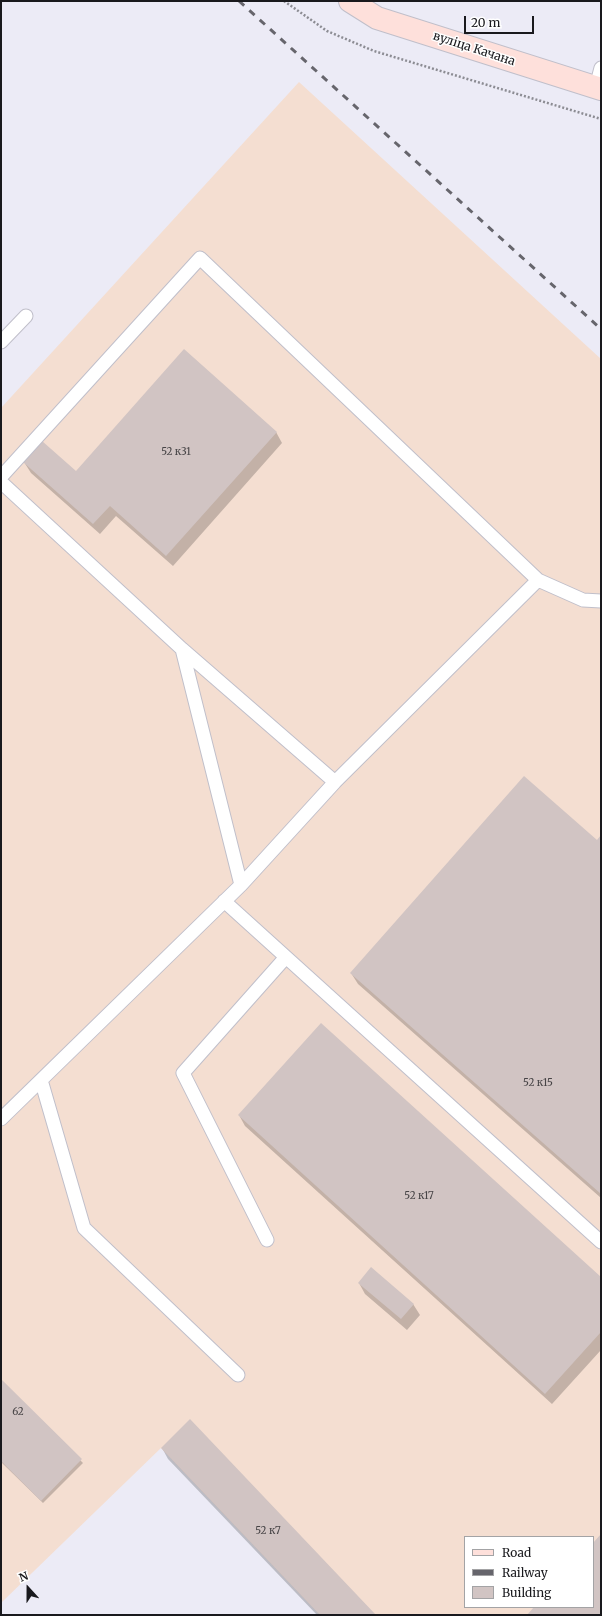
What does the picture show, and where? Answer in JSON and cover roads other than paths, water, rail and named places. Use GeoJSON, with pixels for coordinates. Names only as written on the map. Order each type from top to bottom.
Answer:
{"type":"FeatureCollection","features":[{"type":"Feature","properties":{"kind":"main road","name":"вуліца Качана"},"geometry":{"type":"LineString","coordinates":[[350,1],[377,18],[599,82]]}},
{"type":"Feature","properties":{"kind":"lane"},"geometry":{"type":"LineString","coordinates":[[1,477],[200,258],[538,580],[583,600],[601,601]]}},
{"type":"Feature","properties":{"kind":"lane"},"geometry":{"type":"LineString","coordinates":[[1,342],[26,316]]}},
{"type":"Feature","properties":{"kind":"lane"},"geometry":{"type":"LineString","coordinates":[[1,482],[182,649],[335,782]]}},
{"type":"Feature","properties":{"kind":"lane"},"geometry":{"type":"LineString","coordinates":[[1,1119],[241,885],[335,782],[538,580]]}},
{"type":"Feature","properties":{"kind":"lane"},"geometry":{"type":"LineString","coordinates":[[182,649],[241,885]]}},
{"type":"Feature","properties":{"kind":"lane"},"geometry":{"type":"LineString","coordinates":[[224,901],[601,1242]]}},
{"type":"Feature","properties":{"kind":"lane"},"geometry":{"type":"LineString","coordinates":[[267,1240],[183,1073],[286,956]]}},
{"type":"Feature","properties":{"kind":"lane"},"geometry":{"type":"LineString","coordinates":[[41,1080],[84,1228],[238,1375]]}},
{"type":"Feature","properties":{"kind":"railway"},"geometry":{"type":"LineString","coordinates":[[239,1],[601,329]]}}]}
